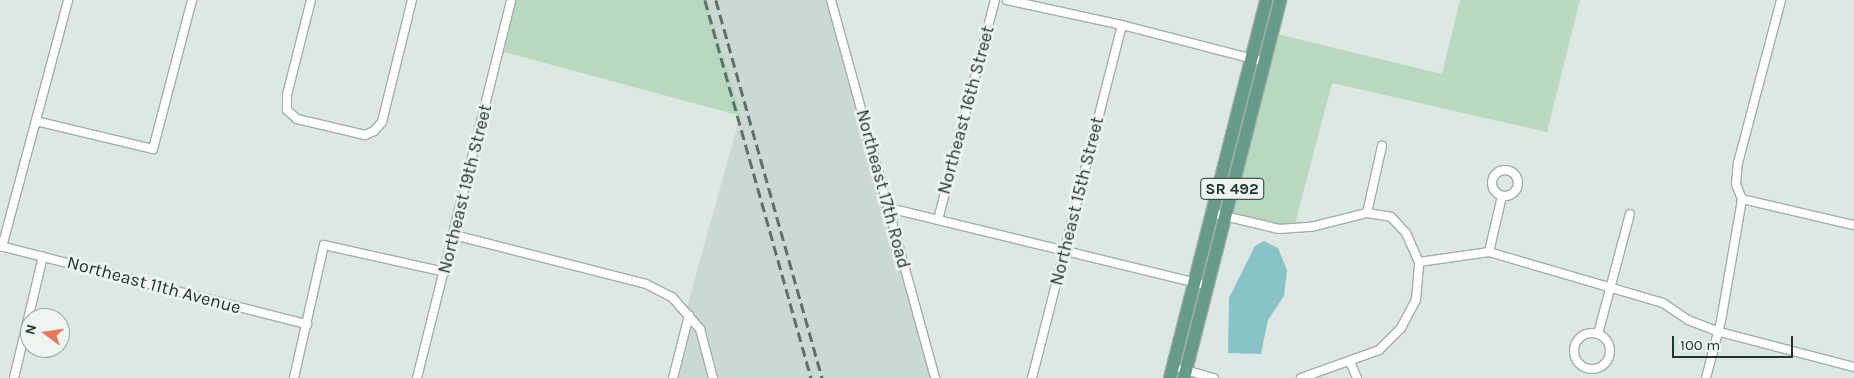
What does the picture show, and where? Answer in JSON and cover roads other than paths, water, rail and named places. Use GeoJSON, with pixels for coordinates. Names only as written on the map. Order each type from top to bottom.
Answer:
{"type":"FeatureCollection","features":[{"type":"Feature","properties":{"kind":"main road","name":"SR 492"},"geometry":{"type":"LineString","coordinates":[[1171,372],[1266,0]]}},
{"type":"Feature","properties":{"kind":"main road","name":"SR 492"},"geometry":{"type":"LineString","coordinates":[[1185,374],[1280,0]]}},
{"type":"Feature","properties":{"kind":"street"},"geometry":{"type":"LineString","coordinates":[[1,246],[68,0]]}},
{"type":"Feature","properties":{"kind":"street"},"geometry":{"type":"LineString","coordinates":[[36,122],[152,149],[192,0]]}},
{"type":"Feature","properties":{"kind":"street"},"geometry":{"type":"LineString","coordinates":[[311,0],[287,95],[287,110],[297,119],[365,135],[374,131],[382,122],[412,0]]}},
{"type":"Feature","properties":{"kind":"street","name":"Northeast 19th Street"},"geometry":{"type":"LineString","coordinates":[[417,378],[511,0]]}},
{"type":"Feature","properties":{"kind":"street","name":"Northeast 17th Road"},"geometry":{"type":"LineString","coordinates":[[831,0],[934,378]]}},
{"type":"Feature","properties":{"kind":"street","name":"Northeast 16th Street"},"geometry":{"type":"LineString","coordinates":[[938,220],[995,0]]}},
{"type":"Feature","properties":{"kind":"street"},"geometry":{"type":"LineString","coordinates":[[1007,0],[1033,2],[1265,62]]}},
{"type":"Feature","properties":{"kind":"street"},"geometry":{"type":"LineString","coordinates":[[1706,378],[1742,199],[1736,184],[1738,163],[1781,0]]}},
{"type":"Feature","properties":{"kind":"street","name":"Northeast 15th Street"},"geometry":{"type":"LineString","coordinates":[[1032,378],[1122,25]]}},
{"type":"Feature","properties":{"kind":"street"},"geometry":{"type":"LineString","coordinates":[[1367,213],[1382,146]]}},
{"type":"Feature","properties":{"kind":"street"},"geometry":{"type":"LineString","coordinates":[[1489,252],[1502,196]]}},
{"type":"Feature","properties":{"kind":"street"},"geometry":{"type":"LineString","coordinates":[[1742,199],[1854,225]]}},
{"type":"Feature","properties":{"kind":"street"},"geometry":{"type":"LineString","coordinates":[[888,208],[1208,286]]}},
{"type":"Feature","properties":{"kind":"street"},"geometry":{"type":"LineString","coordinates":[[1212,214],[1279,229],[1311,227],[1367,213],[1391,217],[1406,233],[1420,262],[1416,300],[1401,328],[1380,350],[1301,378]]}},
{"type":"Feature","properties":{"kind":"street"},"geometry":{"type":"LineString","coordinates":[[1598,334],[1630,214]]}},
{"type":"Feature","properties":{"kind":"street"},"geometry":{"type":"LineString","coordinates":[[454,235],[646,284],[672,296],[700,329],[713,378]]}},
{"type":"Feature","properties":{"kind":"street"},"geometry":{"type":"LineString","coordinates":[[294,378],[324,245],[444,272]]}},
{"type":"Feature","properties":{"kind":"street","name":"Northeast 11th Avenue"},"geometry":{"type":"LineString","coordinates":[[1,246],[307,324]]}},
{"type":"Feature","properties":{"kind":"street"},"geometry":{"type":"LineString","coordinates":[[1420,262],[1489,252],[1663,302],[1688,320],[1716,331],[1854,367]]}},
{"type":"Feature","properties":{"kind":"street"},"geometry":{"type":"LineString","coordinates":[[14,378],[43,256]]}},
{"type":"Feature","properties":{"kind":"street"},"geometry":{"type":"LineString","coordinates":[[673,378],[689,315]]}},
{"type":"Feature","properties":{"kind":"street"},"geometry":{"type":"LineString","coordinates":[[1598,334],[1610,345],[1610,357],[1599,369],[1588,369],[1578,363],[1575,346],[1581,337],[1598,334]]}},
{"type":"Feature","properties":{"kind":"street"},"geometry":{"type":"LineString","coordinates":[[1350,362],[1357,378]]}},
{"type":"Feature","properties":{"kind":"street"},"geometry":{"type":"LineString","coordinates":[[1171,372],[1214,378]]}},
{"type":"Feature","properties":{"kind":"water"},"geometry":{"type":"Polygon","coordinates":[[[1264,241],[1278,248],[1287,270],[1284,296],[1268,320],[1261,354],[1228,353],[1229,298],[1255,246],[1264,241]]]}},
{"type":"Feature","properties":{"kind":"railway"},"geometry":{"type":"LineString","coordinates":[[705,0],[811,378]]}},
{"type":"Feature","properties":{"kind":"railway"},"geometry":{"type":"LineString","coordinates":[[716,0],[822,378]]}}]}
